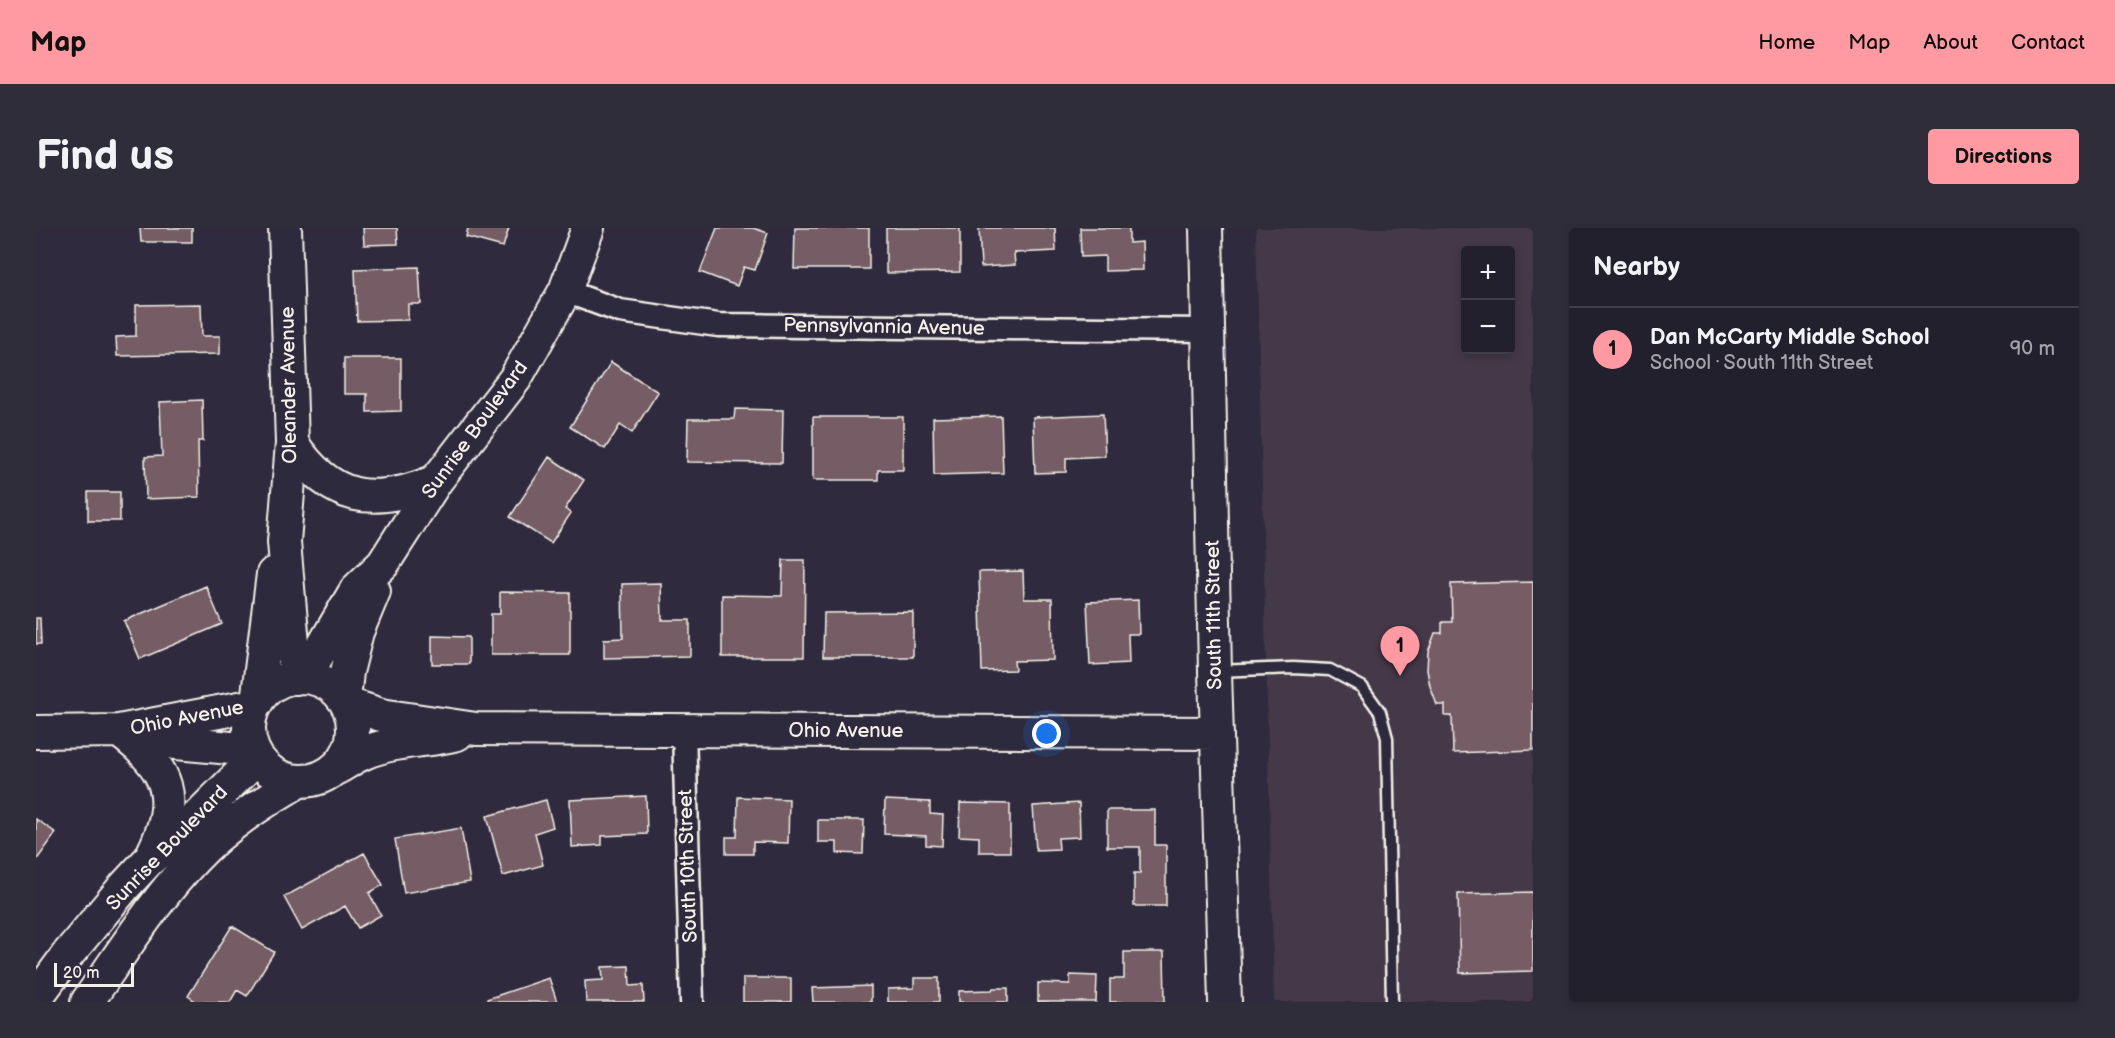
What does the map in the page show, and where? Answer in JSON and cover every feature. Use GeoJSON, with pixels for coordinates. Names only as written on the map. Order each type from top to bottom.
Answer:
{"type":"FeatureCollection","features":[{"type":"Feature","properties":{"kind":"street","name":"Oleander Avenue"},"geometry":{"type":"LineString","coordinates":[[285,228],[292,443],[284,542],[299,677]]}},
{"type":"Feature","properties":{"kind":"street","name":"Sunrise Boulevard"},"geometry":{"type":"LineString","coordinates":[[299,677],[316,658],[356,590],[383,564],[436,482],[515,379],[565,291],[588,228]]}},
{"type":"Feature","properties":{"kind":"street","name":"South 11th Street"},"geometry":{"type":"LineString","coordinates":[[1206,228],[1215,671],[1225,1002]]}},
{"type":"Feature","properties":{"kind":"street","name":"Pennsylvannia Avenue"},"geometry":{"type":"LineString","coordinates":[[565,291],[620,312],[718,325],[1208,330]]}},
{"type":"Feature","properties":{"kind":"street"},"geometry":{"type":"LineString","coordinates":[[292,443],[306,464],[318,475],[350,493],[371,497],[393,495],[436,482]]}},
{"type":"Feature","properties":{"kind":"street","name":"Oleander Avenue"},"geometry":{"type":"LineString","coordinates":[[256,703],[272,579],[284,542]]}},
{"type":"Feature","properties":{"kind":"street","name":"Sunrise Boulevard"},"geometry":{"type":"LineString","coordinates":[[346,702],[347,672],[357,632],[372,599],[383,564]]}},
{"type":"Feature","properties":{"kind":"street"},"geometry":{"type":"LineString","coordinates":[[299,677],[318,680],[332,687],[346,702],[352,718],[352,738],[345,758],[335,769],[324,776],[312,780],[286,779],[274,774],[255,753],[250,727],[256,703],[267,689],[280,681],[299,677]]}},
{"type":"Feature","properties":{"kind":"street","name":"Ohio Avenue"},"geometry":{"type":"LineString","coordinates":[[346,702],[381,715],[476,729],[1217,733]]}},
{"type":"Feature","properties":{"kind":"street","name":"Ohio Avenue"},"geometry":{"type":"LineString","coordinates":[[36,732],[119,731],[256,703]]}},
{"type":"Feature","properties":{"kind":"street","name":"Ohio Avenue"},"geometry":{"type":"LineString","coordinates":[[335,769],[365,752],[381,747],[436,740],[476,729]]}},
{"type":"Feature","properties":{"kind":"street","name":"South 10th Street"},"geometry":{"type":"LineString","coordinates":[[684,730],[692,1002]]}},
{"type":"Feature","properties":{"kind":"street"},"geometry":{"type":"LineString","coordinates":[[119,731],[149,756],[166,785],[168,805],[166,819],[162,836],[149,860]]}},
{"type":"Feature","properties":{"kind":"street","name":"Ohio Avenue"},"geometry":{"type":"LineString","coordinates":[[119,731],[176,743],[255,753]]}},
{"type":"Feature","properties":{"kind":"street","name":"Sunrise Boulevard"},"geometry":{"type":"LineString","coordinates":[[36,998],[69,953],[149,860],[197,817],[255,753]]}},
{"type":"Feature","properties":{"kind":"street","name":"Sunrise Boulevard"},"geometry":{"type":"LineString","coordinates":[[87,1002],[158,903],[195,857],[252,809],[299,781]]}},
{"type":"Feature","properties":{"kind":"lane"},"geometry":{"type":"LineString","coordinates":[[1215,671],[1293,668],[1330,670],[1362,687],[1380,711],[1387,738],[1392,1002]]}},
{"type":"Feature","properties":{"kind":"shaded area"},"geometry":{"type":"Polygon","coordinates":[[[1256,228],[1533,228],[1533,1002],[1274,1002],[1256,228]]]}},
{"type":"Feature","properties":{"kind":"building"},"geometry":{"type":"Polygon","coordinates":[[[140,228],[192,228],[192,242],[141,242],[140,228]]]}},
{"type":"Feature","properties":{"kind":"building"},"geometry":{"type":"Polygon","coordinates":[[[363,228],[397,228],[398,244],[364,245],[363,228]]]}},
{"type":"Feature","properties":{"kind":"building"},"geometry":{"type":"Polygon","coordinates":[[[468,228],[509,228],[503,247],[466,237],[468,228]]]}},
{"type":"Feature","properties":{"kind":"building"},"geometry":{"type":"Polygon","coordinates":[[[717,228],[753,228],[768,233],[755,270],[744,267],[737,286],[700,272],[717,228]]]}},
{"type":"Feature","properties":{"kind":"building"},"geometry":{"type":"Polygon","coordinates":[[[795,228],[869,228],[869,269],[794,269],[795,228]]]}},
{"type":"Feature","properties":{"kind":"building"},"geometry":{"type":"Polygon","coordinates":[[[886,228],[960,228],[960,272],[886,273],[886,228]]]}},
{"type":"Feature","properties":{"kind":"building"},"geometry":{"type":"Polygon","coordinates":[[[979,228],[1055,228],[1056,251],[1014,253],[1015,265],[981,267],[979,228]]]}},
{"type":"Feature","properties":{"kind":"building"},"geometry":{"type":"Polygon","coordinates":[[[1080,228],[1129,228],[1129,243],[1142,242],[1143,270],[1105,271],[1105,256],[1081,257],[1080,228]]]}},
{"type":"Feature","properties":{"kind":"building"},"geometry":{"type":"Polygon","coordinates":[[[419,267],[421,304],[408,304],[408,320],[357,321],[355,269],[419,267]]]}},
{"type":"Feature","properties":{"kind":"building"},"geometry":{"type":"Polygon","coordinates":[[[201,304],[202,336],[220,336],[220,354],[117,356],[116,337],[136,336],[136,305],[201,304]]]}},
{"type":"Feature","properties":{"kind":"building"},"geometry":{"type":"Polygon","coordinates":[[[344,358],[401,358],[401,411],[367,412],[367,394],[344,394],[344,358]]]}},
{"type":"Feature","properties":{"kind":"building"},"geometry":{"type":"Polygon","coordinates":[[[611,362],[658,392],[632,433],[620,425],[605,449],[570,427],[611,362]]]}},
{"type":"Feature","properties":{"kind":"building"},"geometry":{"type":"Polygon","coordinates":[[[202,400],[203,441],[198,441],[199,497],[146,499],[145,457],[162,456],[160,402],[202,400]]]}},
{"type":"Feature","properties":{"kind":"building"},"geometry":{"type":"Polygon","coordinates":[[[735,409],[783,410],[782,463],[687,462],[688,419],[734,419],[735,409]]]}},
{"type":"Feature","properties":{"kind":"building"},"geometry":{"type":"Polygon","coordinates":[[[1103,414],[1105,456],[1066,458],[1066,472],[1035,473],[1033,417],[1103,414]]]}},
{"type":"Feature","properties":{"kind":"building"},"geometry":{"type":"Polygon","coordinates":[[[1001,416],[1003,473],[934,475],[933,418],[1001,416]]]}},
{"type":"Feature","properties":{"kind":"building"},"geometry":{"type":"Polygon","coordinates":[[[813,417],[903,417],[903,470],[878,470],[878,480],[813,480],[813,417]]]}},
{"type":"Feature","properties":{"kind":"building"},"geometry":{"type":"Polygon","coordinates":[[[549,457],[584,480],[565,509],[571,513],[551,543],[510,517],[549,457]]]}},
{"type":"Feature","properties":{"kind":"building"},"geometry":{"type":"Polygon","coordinates":[[[88,492],[120,492],[120,521],[88,521],[88,492]]]}},
{"type":"Feature","properties":{"kind":"building"},"geometry":{"type":"Polygon","coordinates":[[[783,560],[805,560],[804,657],[722,657],[722,595],[782,596],[783,560]]]}},
{"type":"Feature","properties":{"kind":"building"},"geometry":{"type":"Polygon","coordinates":[[[1023,571],[1024,599],[1052,599],[1053,660],[1014,661],[1015,670],[982,671],[979,572],[1023,571]]]}},
{"type":"Feature","properties":{"kind":"building"},"geometry":{"type":"Polygon","coordinates":[[[1533,582],[1533,750],[1453,753],[1452,716],[1445,716],[1445,705],[1437,705],[1427,670],[1428,652],[1435,633],[1442,633],[1442,622],[1452,622],[1451,584],[1533,582]]]}},
{"type":"Feature","properties":{"kind":"building"},"geometry":{"type":"Polygon","coordinates":[[[661,583],[662,620],[690,620],[690,656],[604,658],[604,639],[623,638],[622,584],[661,583]]]}},
{"type":"Feature","properties":{"kind":"building"},"geometry":{"type":"Polygon","coordinates":[[[206,586],[222,624],[140,659],[124,621],[206,586]]]}},
{"type":"Feature","properties":{"kind":"building"},"geometry":{"type":"Polygon","coordinates":[[[500,592],[570,593],[570,655],[491,655],[491,614],[500,614],[500,592]]]}},
{"type":"Feature","properties":{"kind":"building"},"geometry":{"type":"Polygon","coordinates":[[[1138,600],[1139,634],[1128,634],[1129,663],[1090,665],[1087,602],[1138,600]]]}},
{"type":"Feature","properties":{"kind":"building"},"geometry":{"type":"Polygon","coordinates":[[[913,612],[913,657],[823,657],[824,613],[913,612]]]}},
{"type":"Feature","properties":{"kind":"building"},"geometry":{"type":"Polygon","coordinates":[[[36,618],[40,618],[41,644],[36,644],[36,618]]]}},
{"type":"Feature","properties":{"kind":"building"},"geometry":{"type":"Polygon","coordinates":[[[432,636],[469,637],[469,664],[432,664],[432,636]]]}},
{"type":"Feature","properties":{"kind":"building"},"geometry":{"type":"Polygon","coordinates":[[[646,796],[647,834],[602,836],[602,845],[572,847],[570,800],[646,796]]]}},
{"type":"Feature","properties":{"kind":"building"},"geometry":{"type":"Polygon","coordinates":[[[738,797],[789,799],[788,843],[753,842],[753,854],[726,854],[726,837],[737,837],[738,797]]]}},
{"type":"Feature","properties":{"kind":"building"},"geometry":{"type":"Polygon","coordinates":[[[546,800],[553,827],[535,833],[543,865],[503,876],[487,816],[546,800]]]}},
{"type":"Feature","properties":{"kind":"building"},"geometry":{"type":"Polygon","coordinates":[[[885,800],[930,802],[930,814],[943,815],[942,846],[926,845],[926,836],[884,834],[885,800]]]}},
{"type":"Feature","properties":{"kind":"building"},"geometry":{"type":"Polygon","coordinates":[[[960,803],[1010,804],[1010,852],[979,852],[979,837],[959,836],[960,803]]]}},
{"type":"Feature","properties":{"kind":"building"},"geometry":{"type":"Polygon","coordinates":[[[1079,803],[1080,837],[1058,838],[1059,849],[1036,850],[1033,806],[1079,803]]]}},
{"type":"Feature","properties":{"kind":"building"},"geometry":{"type":"Polygon","coordinates":[[[1107,810],[1155,810],[1155,845],[1166,845],[1166,906],[1134,906],[1134,873],[1140,873],[1140,847],[1107,847],[1107,810]]]}},
{"type":"Feature","properties":{"kind":"building"},"geometry":{"type":"Polygon","coordinates":[[[36,819],[56,833],[36,861],[36,819]]]}},
{"type":"Feature","properties":{"kind":"building"},"geometry":{"type":"Polygon","coordinates":[[[818,820],[864,820],[863,854],[837,853],[837,842],[818,842],[818,820]]]}},
{"type":"Feature","properties":{"kind":"building"},"geometry":{"type":"Polygon","coordinates":[[[461,828],[470,882],[404,893],[395,839],[461,828]]]}},
{"type":"Feature","properties":{"kind":"building"},"geometry":{"type":"Polygon","coordinates":[[[364,853],[383,885],[369,893],[381,915],[358,928],[345,906],[302,930],[284,897],[364,853]]]}},
{"type":"Feature","properties":{"kind":"building"},"geometry":{"type":"Polygon","coordinates":[[[1533,892],[1533,971],[1460,973],[1458,894],[1533,892]]]}},
{"type":"Feature","properties":{"kind":"building"},"geometry":{"type":"Polygon","coordinates":[[[232,926],[274,952],[247,996],[237,990],[230,1002],[197,1002],[188,996],[232,926]]]}},
{"type":"Feature","properties":{"kind":"building"},"geometry":{"type":"Polygon","coordinates":[[[1124,952],[1164,952],[1165,1002],[1110,1002],[1110,979],[1124,979],[1124,952]]]}},
{"type":"Feature","properties":{"kind":"building"},"geometry":{"type":"Polygon","coordinates":[[[629,966],[630,986],[643,985],[644,1002],[586,1002],[585,981],[603,980],[602,967],[629,966]]]}},
{"type":"Feature","properties":{"kind":"building"},"geometry":{"type":"Polygon","coordinates":[[[1070,975],[1097,976],[1096,1002],[1038,1002],[1038,983],[1070,984],[1070,975]]]}},
{"type":"Feature","properties":{"kind":"building"},"geometry":{"type":"Polygon","coordinates":[[[549,978],[557,1002],[488,1002],[487,999],[549,978]]]}},
{"type":"Feature","properties":{"kind":"building"},"geometry":{"type":"Polygon","coordinates":[[[743,978],[791,978],[791,1002],[743,1002],[743,978]]]}},
{"type":"Feature","properties":{"kind":"building"},"geometry":{"type":"Polygon","coordinates":[[[914,978],[939,978],[939,1002],[888,1002],[888,989],[914,988],[914,978]]]}},
{"type":"Feature","properties":{"kind":"building"},"geometry":{"type":"Polygon","coordinates":[[[871,986],[871,1002],[813,1002],[812,988],[871,986]]]}},
{"type":"Feature","properties":{"kind":"building"},"geometry":{"type":"Polygon","coordinates":[[[993,988],[1008,988],[1008,1002],[959,1002],[959,991],[992,990],[993,988]]]}},
{"type":"Feature","properties":{"kind":"place","name":"Dan McCarty Middle School"},"geometry":{"type":"Point","coordinates":[1400,676]}}]}
